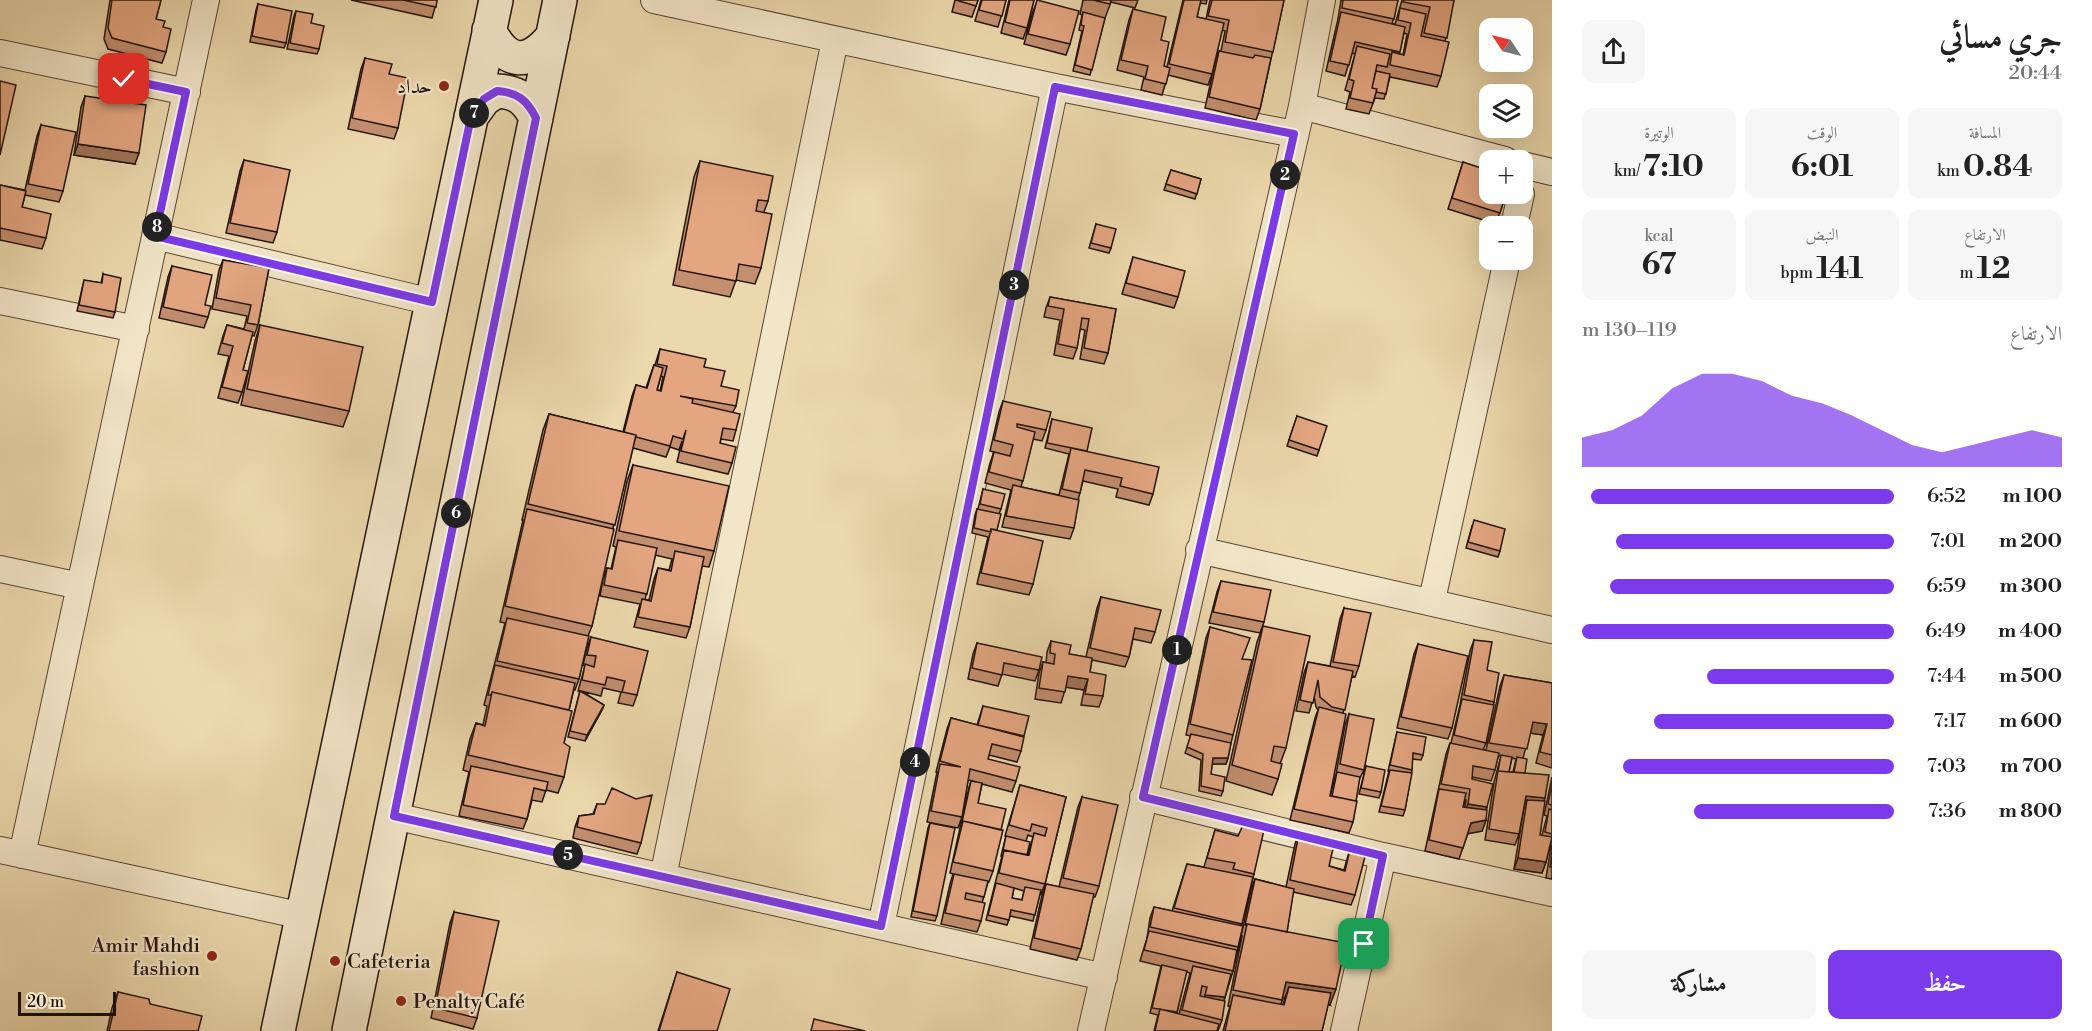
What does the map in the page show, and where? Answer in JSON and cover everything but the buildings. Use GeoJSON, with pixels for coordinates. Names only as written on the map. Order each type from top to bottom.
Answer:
{"type":"FeatureCollection","features":[{"type":"Feature","properties":{"kind":"main road"},"geometry":{"type":"LineString","coordinates":[[349,1031],[560,0]]}},
{"type":"Feature","properties":{"kind":"main road"},"geometry":{"type":"LineString","coordinates":[[493,15],[496,45],[507,54],[517,58],[540,52],[553,36]]}},
{"type":"Feature","properties":{"kind":"main road"},"geometry":{"type":"LineString","coordinates":[[278,1031],[493,15]]}},
{"type":"Feature","properties":{"kind":"main road"},"geometry":{"type":"LineString","coordinates":[[471,117],[484,99],[497,91],[519,96],[530,105],[536,118]]}},
{"type":"Feature","properties":{"kind":"street"},"geometry":{"type":"LineString","coordinates":[[206,0],[80,586],[11,852],[303,916]]}},
{"type":"Feature","properties":{"kind":"street"},"geometry":{"type":"LineString","coordinates":[[654,0],[1055,87],[1294,134]]}},
{"type":"Feature","properties":{"kind":"street"},"geometry":{"type":"LineString","coordinates":[[1091,1031],[1302,106],[1322,0]]}},
{"type":"Feature","properties":{"kind":"street"},"geometry":{"type":"LineString","coordinates":[[663,877],[835,40]]}},
{"type":"Feature","properties":{"kind":"street"},"geometry":{"type":"LineString","coordinates":[[0,53],[186,92]]}},
{"type":"Feature","properties":{"kind":"street"},"geometry":{"type":"LineString","coordinates":[[881,926],[1055,87]]}},
{"type":"Feature","properties":{"kind":"street"},"geometry":{"type":"LineString","coordinates":[[1302,106],[1479,158]]}},
{"type":"Feature","properties":{"kind":"street"},"geometry":{"type":"LineString","coordinates":[[1533,171],[1552,172]]}},
{"type":"Feature","properties":{"kind":"street"},"geometry":{"type":"LineString","coordinates":[[155,236],[432,302]]}},
{"type":"Feature","properties":{"kind":"street"},"geometry":{"type":"LineString","coordinates":[[1432,600],[1505,270]]}},
{"type":"Feature","properties":{"kind":"street"},"geometry":{"type":"LineString","coordinates":[[0,301],[135,329]]}},
{"type":"Feature","properties":{"kind":"street"},"geometry":{"type":"LineString","coordinates":[[1199,550],[1432,600],[1552,630]]}},
{"type":"Feature","properties":{"kind":"street"},"geometry":{"type":"LineString","coordinates":[[0,569],[80,586]]}},
{"type":"Feature","properties":{"kind":"street"},"geometry":{"type":"LineString","coordinates":[[1143,797],[1383,856],[1552,893]]}},
{"type":"Feature","properties":{"kind":"street"},"geometry":{"type":"LineString","coordinates":[[394,816],[1104,977]]}},
{"type":"Feature","properties":{"kind":"street"},"geometry":{"type":"LineString","coordinates":[[1344,1031],[1383,856]]}},
{"type":"Feature","properties":{"kind":"place","name":"حداد"},"geometry":{"type":"Point","coordinates":[444,86]}},
{"type":"Feature","properties":{"kind":"place","name":"Amir Mahdi fashion"},"geometry":{"type":"Point","coordinates":[212,956]}},
{"type":"Feature","properties":{"kind":"place","name":"Cafeteria"},"geometry":{"type":"Point","coordinates":[335,961]}},
{"type":"Feature","properties":{"kind":"place","name":"Penalty Café"},"geometry":{"type":"Point","coordinates":[401,1001]}},
{"type":"Feature","properties":{"kind":"route"},"geometry":{"type":"LineString","coordinates":[[124,79],[186,92],[155,236],[432,302],[471,117],[484,99],[497,91],[509,91],[530,105],[536,118],[394,816],[881,926],[1055,87],[1294,134],[1143,797],[1383,856],[1364,944]]}}]}
